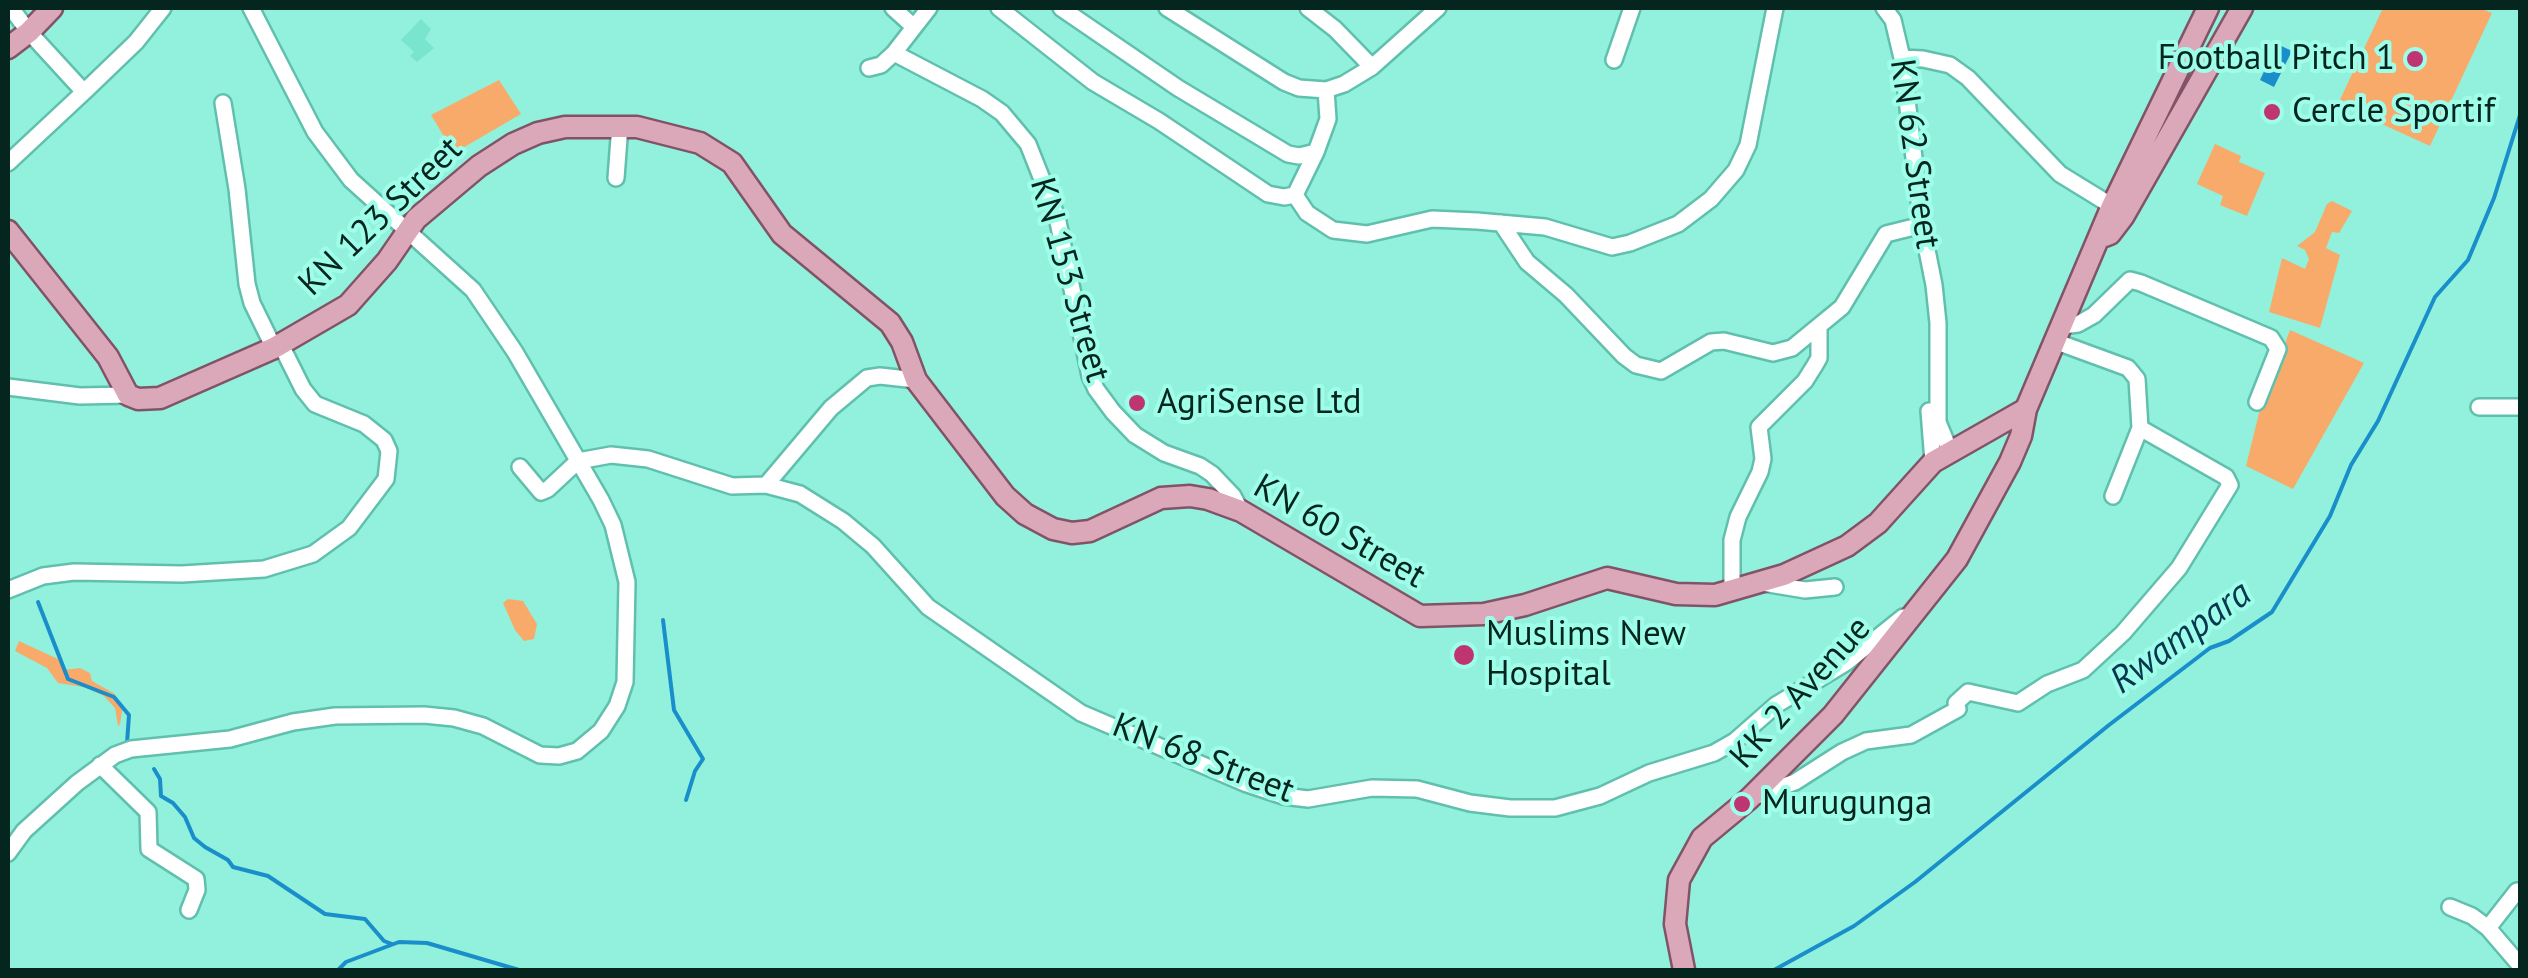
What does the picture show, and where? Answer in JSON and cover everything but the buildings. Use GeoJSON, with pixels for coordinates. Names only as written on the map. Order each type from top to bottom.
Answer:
{"type":"FeatureCollection","features":[{"type":"Feature","properties":{"kind":"main road"},"geometry":{"type":"LineString","coordinates":[[8,48],[52,8]]}},
{"type":"Feature","properties":{"kind":"main road","name":"KK 2 Avenue"},"geometry":{"type":"LineString","coordinates":[[1684,970],[1675,924],[1679,880],[1702,838],[1749,798],[1833,715],[1929,596],[1977,528],[2022,436],[2026,409],[2112,206],[2208,8]]}},
{"type":"Feature","properties":{"kind":"main road"},"geometry":{"type":"LineString","coordinates":[[2099,238],[2116,228],[2242,8]]}},
{"type":"Feature","properties":{"kind":"main road","name":"KN 123 Street"},"geometry":{"type":"LineString","coordinates":[[128,395],[138,399],[160,398],[277,345],[348,305],[387,261],[407,230],[479,166],[525,138],[565,128],[620,126],[700,142],[732,163],[782,234],[890,323],[902,342],[916,380],[1004,496],[1024,514],[1053,529],[1081,534],[1126,514]]}},
{"type":"Feature","properties":{"kind":"main road"},"geometry":{"type":"LineString","coordinates":[[8,232],[108,357],[128,395]]}},
{"type":"Feature","properties":{"kind":"main road"},"geometry":{"type":"LineString","coordinates":[[2010,462],[2002,424],[2026,409]]}},
{"type":"Feature","properties":{"kind":"main road","name":"KN 60 Street"},"geometry":{"type":"LineString","coordinates":[[1126,514],[1161,498],[1208,499],[1241,511],[1420,616],[1484,614],[1540,601],[1607,578],[1676,594],[1703,596],[1732,592],[1823,559],[1847,546],[1878,522],[1942,456],[2002,424]]}},
{"type":"Feature","properties":{"kind":"street"},"geometry":{"type":"LineString","coordinates":[[11,8],[84,92]]}},
{"type":"Feature","properties":{"kind":"street"},"geometry":{"type":"LineString","coordinates":[[8,163],[136,42],[163,8]]}},
{"type":"Feature","properties":{"kind":"street"},"geometry":{"type":"LineString","coordinates":[[8,853],[24,831],[100,765],[131,749],[230,739],[293,722],[335,716],[424,715],[483,726],[540,755],[559,756],[577,752],[601,731],[617,706],[624,682],[628,641],[624,558],[614,525],[492,315],[472,290],[351,180],[315,132],[251,8]]}},
{"type":"Feature","properties":{"kind":"street"},"geometry":{"type":"LineString","coordinates":[[894,8],[914,26]]}},
{"type":"Feature","properties":{"kind":"street"},"geometry":{"type":"LineString","coordinates":[[869,68],[882,65],[894,53],[928,8]]}},
{"type":"Feature","properties":{"kind":"street"},"geometry":{"type":"LineString","coordinates":[[999,8],[1093,82],[1268,194],[1296,195]]}},
{"type":"Feature","properties":{"kind":"street"},"geometry":{"type":"LineString","coordinates":[[1061,8],[1271,146],[1300,156],[1316,152]]}},
{"type":"Feature","properties":{"kind":"street"},"geometry":{"type":"LineString","coordinates":[[1167,8],[1284,82],[1326,90],[1372,67],[1438,8]]}},
{"type":"Feature","properties":{"kind":"street"},"geometry":{"type":"LineString","coordinates":[[1308,8],[1372,67]]}},
{"type":"Feature","properties":{"kind":"street"},"geometry":{"type":"LineString","coordinates":[[1614,60],[1632,8]]}},
{"type":"Feature","properties":{"kind":"street"},"geometry":{"type":"LineString","coordinates":[[1326,90],[1328,119],[1296,195],[1300,205],[1322,226],[1367,234],[1432,220],[1501,224],[1566,231],[1612,248],[1678,224],[1711,200],[1736,170],[1748,145],[1774,8]]}},
{"type":"Feature","properties":{"kind":"street","name":"KN 62 Street"},"geometry":{"type":"LineString","coordinates":[[1884,8],[1893,20],[1902,58],[1922,224],[1936,303],[1942,456]]}},
{"type":"Feature","properties":{"kind":"street","name":"KN 153 Street"},"geometry":{"type":"LineString","coordinates":[[894,53],[982,99],[1002,113],[1028,144],[1057,217],[1096,389],[1135,435],[1212,474],[1241,511]]}},
{"type":"Feature","properties":{"kind":"street"},"geometry":{"type":"LineString","coordinates":[[1902,58],[1938,62],[1968,78],[2060,174],[2112,206]]}},
{"type":"Feature","properties":{"kind":"street"},"geometry":{"type":"LineString","coordinates":[[8,590],[43,576],[74,572],[182,574],[264,570],[312,554],[349,528],[386,479],[389,451],[384,440],[364,424],[315,404],[252,303],[223,104]]}},
{"type":"Feature","properties":{"kind":"street"},"geometry":{"type":"LineString","coordinates":[[616,178],[620,126]]}},
{"type":"Feature","properties":{"kind":"street"},"geometry":{"type":"LineString","coordinates":[[1501,224],[1527,262],[1624,356],[1649,370],[1661,370],[1711,342],[1724,341],[1773,353],[1792,348],[1842,308],[1886,234],[1922,224]]}},
{"type":"Feature","properties":{"kind":"street"},"geometry":{"type":"LineString","coordinates":[[2060,334],[2094,315],[2130,280],[2141,283],[2271,338],[2278,349],[2257,402]]}},
{"type":"Feature","properties":{"kind":"street"},"geometry":{"type":"LineString","coordinates":[[1732,592],[1732,540],[1763,459],[1759,428],[1805,381],[1815,365],[1819,358],[1819,329]]}},
{"type":"Feature","properties":{"kind":"street"},"geometry":{"type":"LineString","coordinates":[[2060,334],[2135,374],[2140,428],[2113,496]]}},
{"type":"Feature","properties":{"kind":"street"},"geometry":{"type":"LineString","coordinates":[[766,485],[831,408],[857,384],[880,376],[916,380]]}},
{"type":"Feature","properties":{"kind":"street"},"geometry":{"type":"LineString","coordinates":[[8,387],[80,396],[128,395]]}},
{"type":"Feature","properties":{"kind":"street"},"geometry":{"type":"LineString","coordinates":[[2480,407],[2520,407]]}},
{"type":"Feature","properties":{"kind":"street"},"geometry":{"type":"LineString","coordinates":[[1749,798],[1795,782],[1866,741],[1911,735],[1957,706],[1968,692],[2018,703],[2047,684],[2083,670],[2123,634],[2179,568],[2230,486],[2226,477],[2140,428]]}},
{"type":"Feature","properties":{"kind":"street","name":"KN 68 Street"},"geometry":{"type":"LineString","coordinates":[[578,461],[630,456],[732,486],[766,485],[800,494],[873,546],[928,608],[1081,712],[1247,784],[1282,796],[1308,799],[1372,788],[1417,789],[1470,804],[1555,808],[1600,796],[1649,772],[1714,752],[1735,741],[1776,705],[1847,662],[1929,596]]}},
{"type":"Feature","properties":{"kind":"street"},"geometry":{"type":"LineString","coordinates":[[520,467],[538,490],[546,492],[578,461]]}},
{"type":"Feature","properties":{"kind":"street"},"geometry":{"type":"LineString","coordinates":[[1760,582],[1806,590],[1835,588]]}},
{"type":"Feature","properties":{"kind":"street"},"geometry":{"type":"LineString","coordinates":[[100,765],[148,812],[150,850],[196,879],[197,890],[190,910]]}},
{"type":"Feature","properties":{"kind":"street"},"geometry":{"type":"LineString","coordinates":[[2488,928],[2515,890]]}},
{"type":"Feature","properties":{"kind":"street"},"geometry":{"type":"LineString","coordinates":[[2450,907],[2488,928],[2518,963]]}},
{"type":"Feature","properties":{"kind":"shaded area","name":"Football Pitch 1"},"geometry":{"type":"Polygon","coordinates":[[[2383,8],[2480,8],[2492,13],[2430,146],[2338,104],[2383,8]]]}},
{"type":"Feature","properties":{"kind":"shaded area"},"geometry":{"type":"Polygon","coordinates":[[[421,19],[431,29],[425,39],[434,48],[417,62],[410,56],[414,52],[401,40],[421,19]]]}},
{"type":"Feature","properties":{"kind":"shaded area"},"geometry":{"type":"Polygon","coordinates":[[[499,80],[521,114],[454,153],[431,115],[499,80]]]}},
{"type":"Feature","properties":{"kind":"shaded area"},"geometry":{"type":"Polygon","coordinates":[[[2215,144],[2241,156],[2239,162],[2265,173],[2247,216],[2220,205],[2223,196],[2197,184],[2215,144]]]}},
{"type":"Feature","properties":{"kind":"shaded area"},"geometry":{"type":"Polygon","coordinates":[[[2332,201],[2352,211],[2339,233],[2332,232],[2326,248],[2340,255],[2320,328],[2269,312],[2282,258],[2305,269],[2309,259],[2305,250],[2297,246],[2315,232],[2332,201]]]}},
{"type":"Feature","properties":{"kind":"shaded area"},"geometry":{"type":"Polygon","coordinates":[[[2290,330],[2364,363],[2293,489],[2246,466],[2260,409],[2290,330]]]}},
{"type":"Feature","properties":{"kind":"shaded area"},"geometry":{"type":"Polygon","coordinates":[[[508,599],[523,601],[537,624],[534,639],[524,641],[515,630],[503,603],[508,599]]]}},
{"type":"Feature","properties":{"kind":"shaded area"},"geometry":{"type":"Polygon","coordinates":[[[19,641],[60,660],[64,670],[80,668],[90,673],[92,681],[115,694],[117,703],[123,705],[120,724],[115,708],[104,696],[84,687],[58,683],[47,668],[15,651],[19,641]]]}},
{"type":"Feature","properties":{"kind":"water"},"geometry":{"type":"Polygon","coordinates":[[[2277,44],[2292,51],[2274,87],[2260,80],[2277,44]]]}},
{"type":"Feature","properties":{"kind":"waterway","name":"Rwampara"},"geometry":{"type":"LineString","coordinates":[[1774,970],[1854,926],[2210,648],[2229,641],[2272,612],[2330,516],[2351,465],[2378,421],[2435,297],[2468,260],[2494,198],[2520,115]]}},
{"type":"Feature","properties":{"kind":"waterway"},"geometry":{"type":"LineString","coordinates":[[38,602],[68,679],[114,697],[129,715],[127,743]]}},
{"type":"Feature","properties":{"kind":"waterway"},"geometry":{"type":"LineString","coordinates":[[663,620],[674,710],[703,759],[686,800]]}},
{"type":"Feature","properties":{"kind":"waterway"},"geometry":{"type":"LineString","coordinates":[[154,769],[160,779],[161,796],[173,803],[185,817],[194,838],[205,847],[233,867],[268,876],[325,914],[365,919],[384,941],[392,944]]}},
{"type":"Feature","properties":{"kind":"waterway","name":"Rwampara"},"geometry":{"type":"LineString","coordinates":[[338,970],[346,962],[399,942],[427,943],[519,970]]}},
{"type":"Feature","properties":{"kind":"place","name":"Football Pitch 1"},"geometry":{"type":"Point","coordinates":[2415,59]}},
{"type":"Feature","properties":{"kind":"place","name":"Cercle Sportif"},"geometry":{"type":"Point","coordinates":[2272,112]}},
{"type":"Feature","properties":{"kind":"place","name":"AgriSense Ltd"},"geometry":{"type":"Point","coordinates":[1137,403]}},
{"type":"Feature","properties":{"kind":"place","name":"Muslims New Hospital"},"geometry":{"type":"Point","coordinates":[1464,655]}},
{"type":"Feature","properties":{"kind":"place","name":"Murugunga"},"geometry":{"type":"Point","coordinates":[1742,804]}}]}
